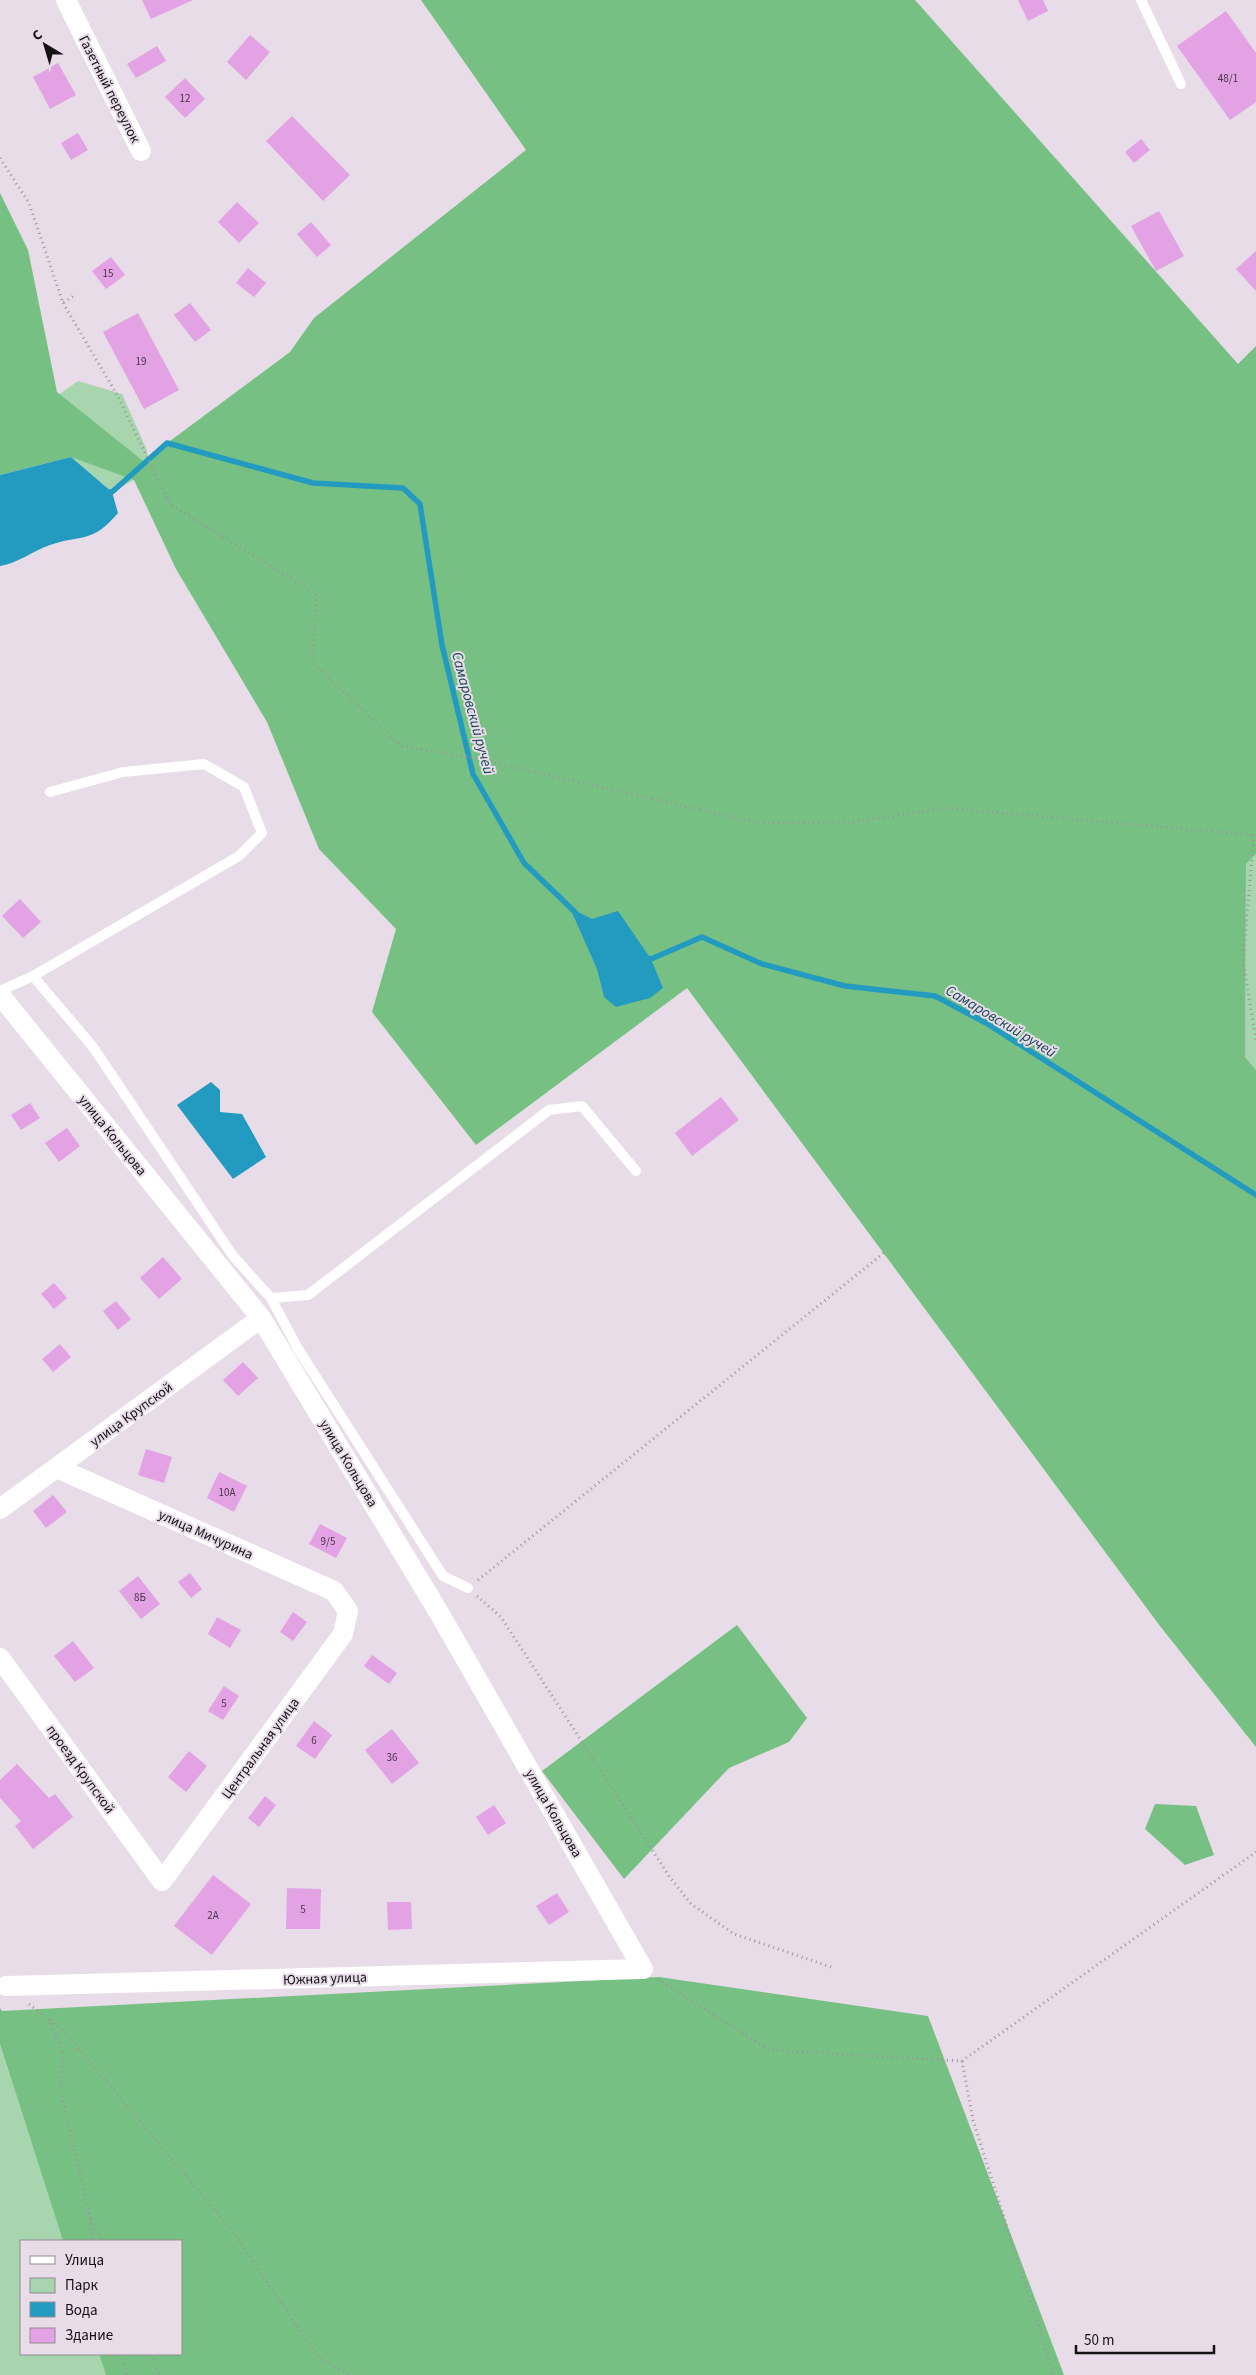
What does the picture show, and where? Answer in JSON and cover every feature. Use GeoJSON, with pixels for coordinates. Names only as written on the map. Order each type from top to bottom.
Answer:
{"type":"FeatureCollection","features":[{"type":"Feature","properties":{"kind":"street","name":"Газетный переулок"},"geometry":{"type":"LineString","coordinates":[[66,0],[141,151]]}},
{"type":"Feature","properties":{"kind":"street","name":"улица Кольцова"},"geometry":{"type":"LineString","coordinates":[[2,1000],[261,1318],[438,1611],[643,1969]]}},
{"type":"Feature","properties":{"kind":"street","name":"улица Крупской"},"geometry":{"type":"LineString","coordinates":[[0,1509],[261,1318]]}},
{"type":"Feature","properties":{"kind":"street","name":"улица Мичурина"},"geometry":{"type":"LineString","coordinates":[[57,1468],[334,1591],[348,1611]]}},
{"type":"Feature","properties":{"kind":"street","name":"Центральная улица"},"geometry":{"type":"LineString","coordinates":[[162,1881],[343,1634],[348,1611]]}},
{"type":"Feature","properties":{"kind":"street","name":"проезд Крупской"},"geometry":{"type":"LineString","coordinates":[[0,1658],[162,1881]]}},
{"type":"Feature","properties":{"kind":"street","name":"Южная улица"},"geometry":{"type":"LineString","coordinates":[[6,1986],[643,1969]]}},
{"type":"Feature","properties":{"kind":"lane"},"geometry":{"type":"LineString","coordinates":[[1141,0],[1182,84]]}},
{"type":"Feature","properties":{"kind":"lane"},"geometry":{"type":"LineString","coordinates":[[2,1000],[33,976],[239,856],[262,833],[244,787],[204,764],[123,772],[50,792]]}},
{"type":"Feature","properties":{"kind":"lane"},"geometry":{"type":"LineString","coordinates":[[33,976],[93,1047],[233,1256],[271,1298],[298,1349],[443,1576],[468,1588]]}},
{"type":"Feature","properties":{"kind":"lane"},"geometry":{"type":"LineString","coordinates":[[271,1298],[308,1295],[549,1110],[582,1106],[636,1171]]}},
{"type":"Feature","properties":{"kind":"path"},"geometry":{"type":"LineString","coordinates":[[0,158],[29,203],[64,303],[116,393],[170,504],[316,594],[313,663],[402,746],[470,757],[759,823],[855,822],[945,808],[1255,835],[1243,961],[1256,1040]]}},
{"type":"Feature","properties":{"kind":"path"},"geometry":{"type":"LineString","coordinates":[[64,303],[75,294]]}},
{"type":"Feature","properties":{"kind":"path"},"geometry":{"type":"LineString","coordinates":[[834,1968],[734,1934],[691,1904],[669,1876],[501,1617],[468,1588],[885,1252]]}},
{"type":"Feature","properties":{"kind":"path"},"geometry":{"type":"LineString","coordinates":[[643,1969],[770,2050],[962,2062],[1256,1852]]}},
{"type":"Feature","properties":{"kind":"path"},"geometry":{"type":"LineString","coordinates":[[6,1986],[68,2036],[230,2228],[319,2358],[351,2375]]}},
{"type":"Feature","properties":{"kind":"path"},"geometry":{"type":"LineString","coordinates":[[50,2020],[62,2052],[61,2094],[90,2216],[92,2240]]}},
{"type":"Feature","properties":{"kind":"path"},"geometry":{"type":"LineString","coordinates":[[962,2062],[973,2120],[1054,2375]]}},
{"type":"Feature","properties":{"kind":"path"},"geometry":{"type":"LineString","coordinates":[[90,2216],[102,2240]]}},
{"type":"Feature","properties":{"kind":"path"},"geometry":{"type":"LineString","coordinates":[[121,2355],[127,2375]]}},
{"type":"Feature","properties":{"kind":"path"},"geometry":{"type":"LineString","coordinates":[[151,2355],[159,2375]]}},
{"type":"Feature","properties":{"kind":"green space"},"geometry":{"type":"Polygon","coordinates":[[[421,0],[915,0],[1238,364],[1256,346],[1256,854],[1246,864],[1245,1057],[1256,1070],[1256,1747],[1160,1626],[687,988],[476,1145],[372,1012],[396,929],[319,849],[267,722],[176,569],[134,480],[71,457],[0,475],[0,193],[28,250],[57,392],[143,461],[290,352],[314,318],[526,150],[421,0]]]}},
{"type":"Feature","properties":{"kind":"green space"},"geometry":{"type":"Polygon","coordinates":[[[78,381],[122,394],[146,448],[150,465],[134,480],[112,492],[71,457],[57,396],[78,381]]]}},
{"type":"Feature","properties":{"kind":"green space"},"geometry":{"type":"Polygon","coordinates":[[[1256,854],[1256,1070],[1245,1057],[1246,864],[1256,854]]]}},
{"type":"Feature","properties":{"kind":"green space"},"geometry":{"type":"Polygon","coordinates":[[[737,1625],[807,1718],[789,1742],[729,1768],[624,1879],[542,1771],[737,1625]]]}},
{"type":"Feature","properties":{"kind":"green space"},"geometry":{"type":"Polygon","coordinates":[[[1155,1804],[1196,1806],[1214,1855],[1185,1865],[1145,1829],[1155,1804]]]}},
{"type":"Feature","properties":{"kind":"green space"},"geometry":{"type":"Polygon","coordinates":[[[659,1977],[928,2016],[1064,2375],[106,2375],[99,2355],[182,2355],[182,2240],[63,2240],[0,2044],[0,2008],[2,2011],[659,1977]]]}},
{"type":"Feature","properties":{"kind":"green space"},"geometry":{"type":"Polygon","coordinates":[[[0,2044],[63,2240],[20,2240],[20,2355],[99,2355],[106,2375],[0,2375],[0,2044]]]}},
{"type":"Feature","properties":{"kind":"water"},"geometry":{"type":"Polygon","coordinates":[[[71,457],[112,492],[118,513],[101,530],[93,534],[50,545],[0,566],[0,475],[71,457]]]}},
{"type":"Feature","properties":{"kind":"water"},"geometry":{"type":"Polygon","coordinates":[[[570,908],[592,919],[618,911],[651,959],[663,988],[650,998],[616,1007],[604,997],[597,969],[570,908]]]}},
{"type":"Feature","properties":{"kind":"water"},"geometry":{"type":"Polygon","coordinates":[[[211,1082],[220,1090],[220,1112],[242,1114],[266,1157],[233,1179],[177,1105],[211,1082]]]}},
{"type":"Feature","properties":{"kind":"building"},"geometry":{"type":"Polygon","coordinates":[[[142,0],[193,0],[151,19],[142,0]]]}},
{"type":"Feature","properties":{"kind":"building"},"geometry":{"type":"Polygon","coordinates":[[[1018,0],[1043,0],[1048,11],[1028,21],[1018,0]]]}},
{"type":"Feature","properties":{"kind":"building"},"geometry":{"type":"Polygon","coordinates":[[[1226,11],[1256,53],[1256,102],[1230,120],[1177,46],[1226,11]]]}},
{"type":"Feature","properties":{"kind":"building"},"geometry":{"type":"Polygon","coordinates":[[[250,35],[270,52],[246,80],[227,62],[250,35]]]}},
{"type":"Feature","properties":{"kind":"building"},"geometry":{"type":"Polygon","coordinates":[[[157,46],[166,61],[136,78],[127,64],[157,46]]]}},
{"type":"Feature","properties":{"kind":"building"},"geometry":{"type":"Polygon","coordinates":[[[58,63],[76,95],[50,109],[33,77],[58,63]]]}},
{"type":"Feature","properties":{"kind":"building"},"geometry":{"type":"Polygon","coordinates":[[[185,78],[205,99],[185,118],[165,97],[185,78]]]}},
{"type":"Feature","properties":{"kind":"building"},"geometry":{"type":"Polygon","coordinates":[[[292,116],[350,175],[323,201],[266,141],[292,116]]]}},
{"type":"Feature","properties":{"kind":"building"},"geometry":{"type":"Polygon","coordinates":[[[78,133],[88,150],[71,160],[61,143],[78,133]]]}},
{"type":"Feature","properties":{"kind":"building"},"geometry":{"type":"Polygon","coordinates":[[[1141,139],[1150,150],[1134,163],[1125,152],[1141,139]]]}},
{"type":"Feature","properties":{"kind":"building"},"geometry":{"type":"Polygon","coordinates":[[[237,202],[259,223],[239,243],[218,222],[237,202]]]}},
{"type":"Feature","properties":{"kind":"building"},"geometry":{"type":"Polygon","coordinates":[[[1159,211],[1184,256],[1156,271],[1131,226],[1159,211]]]}},
{"type":"Feature","properties":{"kind":"building"},"geometry":{"type":"Polygon","coordinates":[[[311,222],[331,245],[317,257],[297,234],[311,222]]]}},
{"type":"Feature","properties":{"kind":"building"},"geometry":{"type":"Polygon","coordinates":[[[1256,251],[1256,291],[1236,269],[1256,251]]]}},
{"type":"Feature","properties":{"kind":"building"},"geometry":{"type":"Polygon","coordinates":[[[111,257],[125,275],[106,289],[92,271],[111,257]]]}},
{"type":"Feature","properties":{"kind":"building"},"geometry":{"type":"Polygon","coordinates":[[[248,268],[266,283],[254,297],[236,283],[248,268]]]}},
{"type":"Feature","properties":{"kind":"building"},"geometry":{"type":"Polygon","coordinates":[[[190,303],[211,330],[195,342],[174,315],[190,303]]]}},
{"type":"Feature","properties":{"kind":"building"},"geometry":{"type":"Polygon","coordinates":[[[138,313],[179,390],[144,409],[103,332],[138,313]]]}},
{"type":"Feature","properties":{"kind":"building"},"geometry":{"type":"Polygon","coordinates":[[[20,899],[41,922],[23,938],[2,916],[20,899]]]}},
{"type":"Feature","properties":{"kind":"building"},"geometry":{"type":"Polygon","coordinates":[[[721,1097],[739,1120],[692,1156],[675,1133],[721,1097]]]}},
{"type":"Feature","properties":{"kind":"building"},"geometry":{"type":"Polygon","coordinates":[[[30,1103],[40,1118],[21,1130],[11,1115],[30,1103]]]}},
{"type":"Feature","properties":{"kind":"building"},"geometry":{"type":"Polygon","coordinates":[[[67,1128],[80,1146],[59,1162],[45,1143],[67,1128]]]}},
{"type":"Feature","properties":{"kind":"building"},"geometry":{"type":"Polygon","coordinates":[[[163,1257],[182,1279],[159,1299],[140,1278],[163,1257]]]}},
{"type":"Feature","properties":{"kind":"building"},"geometry":{"type":"Polygon","coordinates":[[[54,1283],[67,1298],[54,1309],[41,1294],[54,1283]]]}},
{"type":"Feature","properties":{"kind":"building"},"geometry":{"type":"Polygon","coordinates":[[[116,1301],[131,1319],[118,1330],[103,1311],[116,1301]]]}},
{"type":"Feature","properties":{"kind":"building"},"geometry":{"type":"Polygon","coordinates":[[[60,1344],[71,1357],[53,1372],[42,1359],[60,1344]]]}},
{"type":"Feature","properties":{"kind":"building"},"geometry":{"type":"Polygon","coordinates":[[[243,1362],[258,1378],[238,1396],[223,1380],[243,1362]]]}},
{"type":"Feature","properties":{"kind":"building"},"geometry":{"type":"Polygon","coordinates":[[[146,1449],[172,1457],[164,1483],[138,1475],[146,1449]]]}},
{"type":"Feature","properties":{"kind":"building"},"geometry":{"type":"Polygon","coordinates":[[[219,1472],[247,1486],[234,1512],[207,1498],[219,1472]]]}},
{"type":"Feature","properties":{"kind":"building"},"geometry":{"type":"Polygon","coordinates":[[[53,1495],[67,1512],[46,1528],[33,1511],[53,1495]]]}},
{"type":"Feature","properties":{"kind":"building"},"geometry":{"type":"Polygon","coordinates":[[[320,1524],[347,1538],[336,1558],[309,1544],[320,1524]]]}},
{"type":"Feature","properties":{"kind":"building"},"geometry":{"type":"Polygon","coordinates":[[[190,1573],[202,1589],[191,1598],[178,1582],[190,1573]]]}},
{"type":"Feature","properties":{"kind":"building"},"geometry":{"type":"Polygon","coordinates":[[[138,1576],[160,1604],[141,1619],[119,1591],[138,1576]]]}},
{"type":"Feature","properties":{"kind":"building"},"geometry":{"type":"Polygon","coordinates":[[[293,1612],[307,1622],[293,1641],[280,1632],[293,1612]]]}},
{"type":"Feature","properties":{"kind":"building"},"geometry":{"type":"Polygon","coordinates":[[[217,1617],[241,1630],[230,1648],[208,1634],[217,1617]]]}},
{"type":"Feature","properties":{"kind":"building"},"geometry":{"type":"Polygon","coordinates":[[[73,1641],[94,1668],[75,1682],[54,1656],[73,1641]]]}},
{"type":"Feature","properties":{"kind":"building"},"geometry":{"type":"Polygon","coordinates":[[[372,1655],[397,1673],[389,1684],[364,1666],[372,1655]]]}},
{"type":"Feature","properties":{"kind":"building"},"geometry":{"type":"Polygon","coordinates":[[[224,1686],[239,1696],[223,1720],[208,1711],[224,1686]]]}},
{"type":"Feature","properties":{"kind":"building"},"geometry":{"type":"Polygon","coordinates":[[[314,1721],[332,1735],[315,1759],[296,1746],[314,1721]]]}},
{"type":"Feature","properties":{"kind":"building"},"geometry":{"type":"Polygon","coordinates":[[[392,1729],[419,1763],[392,1784],[365,1750],[392,1729]]]}},
{"type":"Feature","properties":{"kind":"building"},"geometry":{"type":"Polygon","coordinates":[[[189,1751],[207,1766],[186,1792],[168,1777],[189,1751]]]}},
{"type":"Feature","properties":{"kind":"building"},"geometry":{"type":"Polygon","coordinates":[[[17,1764],[49,1798],[55,1794],[73,1817],[33,1849],[15,1826],[21,1821],[0,1798],[0,1780],[17,1764]]]}},
{"type":"Feature","properties":{"kind":"building"},"geometry":{"type":"Polygon","coordinates":[[[265,1796],[276,1805],[259,1827],[248,1818],[265,1796]]]}},
{"type":"Feature","properties":{"kind":"building"},"geometry":{"type":"Polygon","coordinates":[[[494,1805],[506,1823],[488,1835],[476,1817],[494,1805]]]}},
{"type":"Feature","properties":{"kind":"building"},"geometry":{"type":"Polygon","coordinates":[[[213,1875],[251,1904],[212,1955],[174,1926],[213,1875]]]}},
{"type":"Feature","properties":{"kind":"building"},"geometry":{"type":"Polygon","coordinates":[[[287,1888],[321,1889],[320,1929],[286,1929],[287,1888]]]}},
{"type":"Feature","properties":{"kind":"building"},"geometry":{"type":"Polygon","coordinates":[[[557,1893],[569,1912],[549,1925],[536,1906],[557,1893]]]}},
{"type":"Feature","properties":{"kind":"building"},"geometry":{"type":"Polygon","coordinates":[[[387,1902],[411,1902],[412,1929],[388,1930],[387,1902]]]}},
{"type":"Feature","properties":{"kind":"waterway","name":"Самаровский ручей"},"geometry":{"type":"LineString","coordinates":[[106,492],[112,492],[167,443],[313,483],[403,488],[420,504],[442,645],[473,774],[524,863],[575,912]]}},
{"type":"Feature","properties":{"kind":"waterway","name":"Самаровский ручей"},"geometry":{"type":"LineString","coordinates":[[645,957],[651,959],[702,937],[762,964],[845,986],[935,996],[986,1023],[1256,1195]]}}]}
